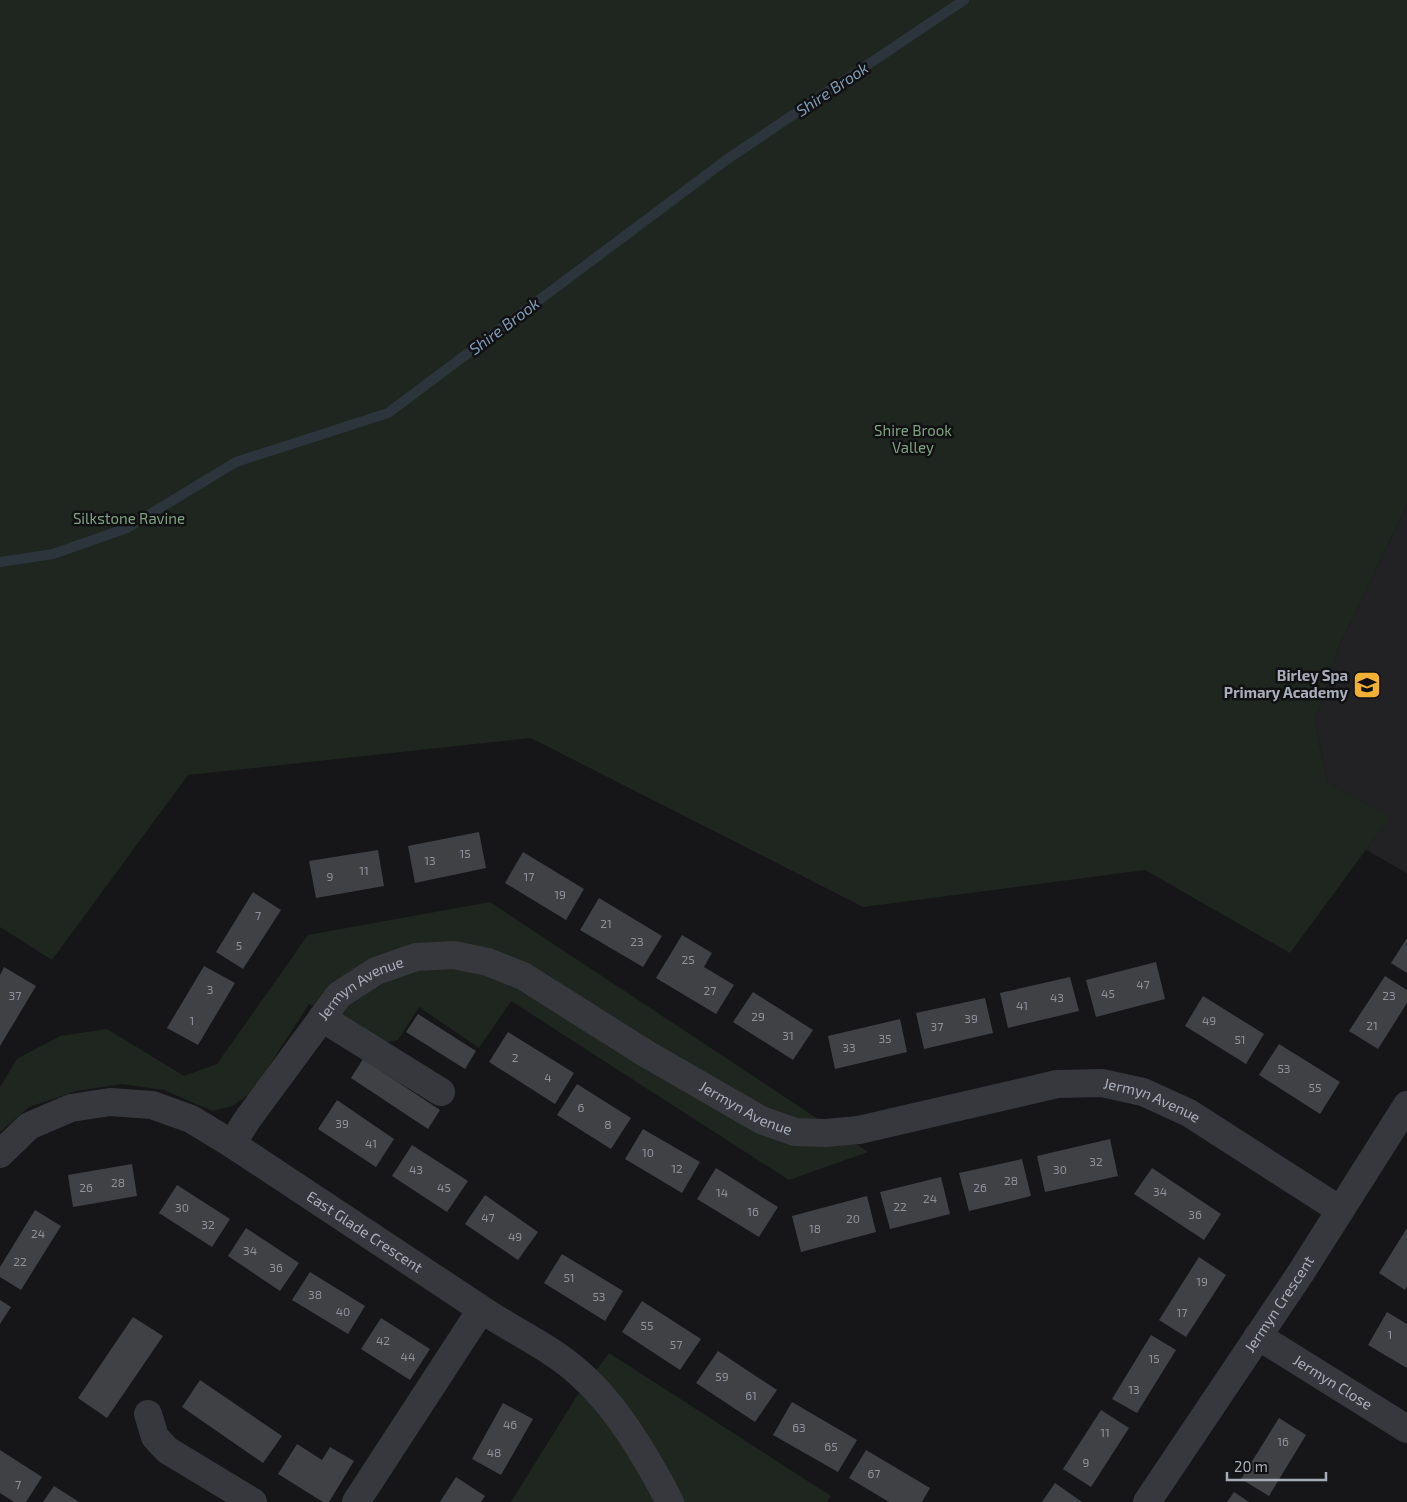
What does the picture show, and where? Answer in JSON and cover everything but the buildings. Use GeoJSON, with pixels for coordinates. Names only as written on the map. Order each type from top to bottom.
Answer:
{"type":"FeatureCollection","features":[{"type":"Feature","properties":{"kind":"street","name":"Jermyn Avenue"},"geometry":{"type":"LineString","coordinates":[[232,1144],[247,1120],[339,995],[376,971],[416,957],[454,955],[488,962],[524,976],[645,1053],[752,1115],[795,1132],[826,1133],[859,1130],[1057,1084],[1102,1083],[1143,1092],[1190,1112],[1340,1210]]}},
{"type":"Feature","properties":{"kind":"street"},"geometry":{"type":"LineString","coordinates":[[322,1018],[442,1092]]}},
{"type":"Feature","properties":{"kind":"street","name":"East Glade Crescent"},"geometry":{"type":"LineString","coordinates":[[0,1154],[29,1126],[71,1108],[110,1102],[152,1105],[192,1119],[482,1310],[537,1342],[579,1372],[619,1418],[654,1470],[670,1502]]}},
{"type":"Feature","properties":{"kind":"street","name":"Jermyn Crescent"},"geometry":{"type":"LineString","coordinates":[[1147,1502],[1300,1274],[1407,1106]]}},
{"type":"Feature","properties":{"kind":"street"},"geometry":{"type":"LineString","coordinates":[[356,1502],[482,1310]]}},
{"type":"Feature","properties":{"kind":"street","name":"Jermyn Close"},"geometry":{"type":"LineString","coordinates":[[1258,1336],[1407,1429]]}},
{"type":"Feature","properties":{"kind":"street"},"geometry":{"type":"LineString","coordinates":[[148,1414],[155,1437],[167,1450],[253,1502]]}},
{"type":"Feature","properties":{"kind":"shaded area","name":"Birley Spa Primary Academy"},"geometry":{"type":"Polygon","coordinates":[[[1407,505],[1407,873],[1366,850],[1389,817],[1327,782],[1315,722],[1338,648],[1407,505]]]}},
{"type":"Feature","properties":{"kind":"green space","name":"Shire Brook Valley"},"geometry":{"type":"Polygon","coordinates":[[[0,0],[1407,0],[1407,505],[1338,648],[1315,722],[1327,782],[1390,817],[1290,953],[1145,870],[863,907],[531,738],[188,775],[52,960],[0,927],[0,0]]]}},
{"type":"Feature","properties":{"kind":"green space"},"geometry":{"type":"Polygon","coordinates":[[[490,902],[868,1152],[789,1180],[511,1001],[479,1048],[419,1007],[398,1040],[380,1044],[309,1004],[252,1092],[232,1106],[212,1111],[164,1090],[122,1084],[77,1091],[29,1107],[0,1132],[0,1087],[17,1059],[60,1036],[107,1029],[184,1076],[217,1064],[308,935],[490,902]]]}},
{"type":"Feature","properties":{"kind":"green space"},"geometry":{"type":"Polygon","coordinates":[[[609,1353],[831,1496],[827,1502],[511,1502],[575,1399],[609,1353]]]}},
{"type":"Feature","properties":{"kind":"waterway","name":"Shire Brook"},"geometry":{"type":"LineString","coordinates":[[0,562],[53,554],[127,528],[236,462],[388,413],[729,158],[964,0]]}},
{"type":"Feature","properties":{"kind":"place","name":"Birley Spa Primary Academy"},"geometry":{"type":"Point","coordinates":[1367,685]}},
{"type":"Feature","properties":{"kind":"park label","name":"Silkstone Ravine"},"geometry":{"type":"Point","coordinates":[129,519]}}]}
